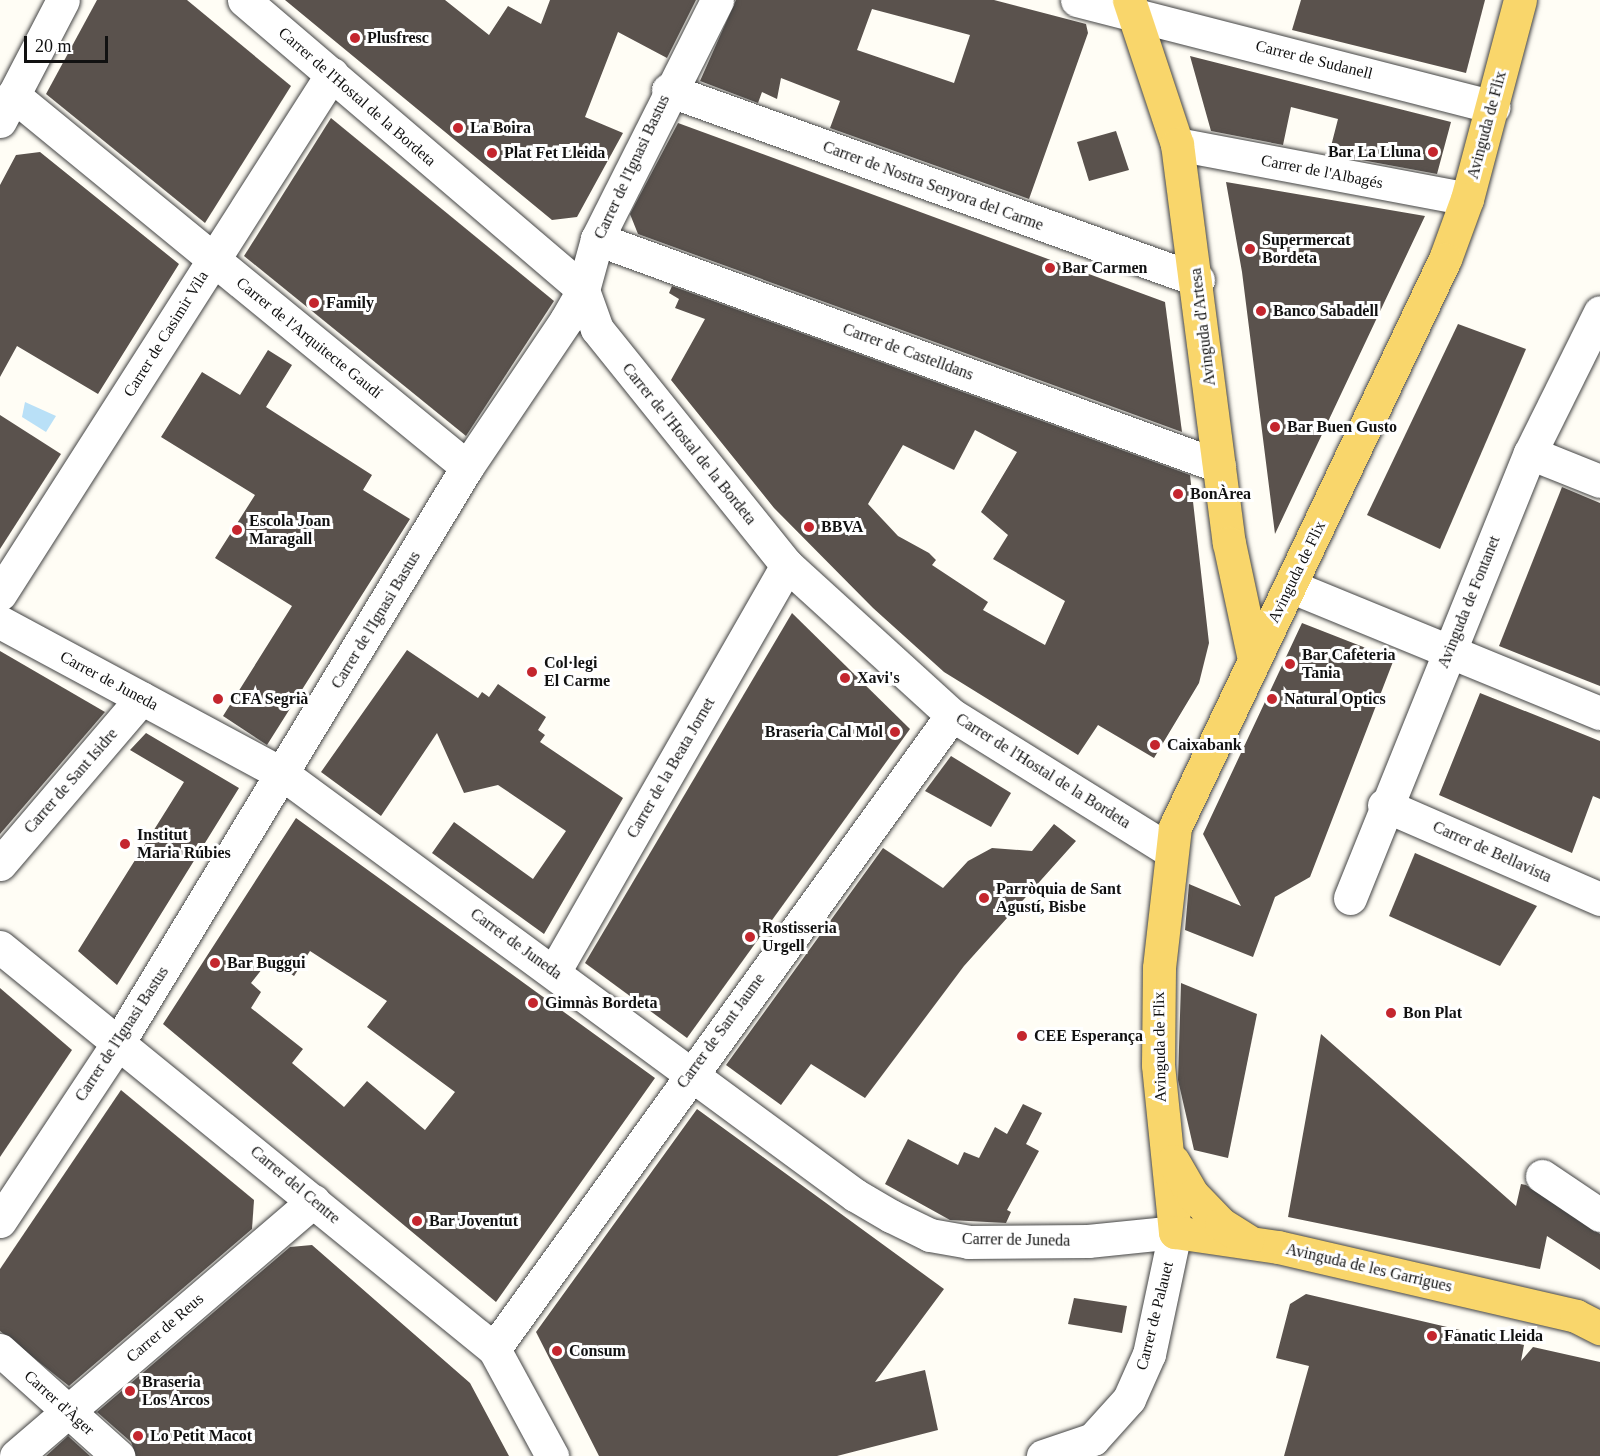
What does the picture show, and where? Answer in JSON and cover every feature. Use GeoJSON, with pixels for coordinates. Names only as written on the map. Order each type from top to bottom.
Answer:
{"type":"FeatureCollection","features":[{"type":"Feature","properties":{"kind":"main road","name":"Avinguda de Flix"},"geometry":{"type":"LineString","coordinates":[[1175,1232],[1171,1157],[1158,1065],[1170,850],[1182,807],[1445,259],[1467,200],[1520,0]]}},
{"type":"Feature","properties":{"kind":"main road","name":"Avinguda d'Artesa"},"geometry":{"type":"LineString","coordinates":[[1131,8],[1177,144],[1198,280],[1219,466],[1254,660]]}},
{"type":"Feature","properties":{"kind":"main road","name":"Avinguda de les Garrigues"},"geometry":{"type":"LineString","coordinates":[[1171,1157],[1193,1195],[1221,1224],[1252,1244],[1576,1316],[1600,1328]]}},
{"type":"Feature","properties":{"kind":"main road"},"geometry":{"type":"LineString","coordinates":[[1175,1232],[1252,1244]]}},
{"type":"Feature","properties":{"kind":"street"},"geometry":{"type":"LineString","coordinates":[[7,108],[63,0]]}},
{"type":"Feature","properties":{"kind":"street","name":"Carrer de l'Hostal de la Bordeta"},"geometry":{"type":"LineString","coordinates":[[244,0],[583,291],[597,329],[787,565],[952,715],[1170,850]]}},
{"type":"Feature","properties":{"kind":"street","name":"Carrer de l'Ignasi Bastus"},"geometry":{"type":"LineString","coordinates":[[0,1221],[120,1040],[284,775],[467,467],[583,291],[597,239],[669,90],[717,0]]}},
{"type":"Feature","properties":{"kind":"street","name":"Carrer de Sudanell"},"geometry":{"type":"LineString","coordinates":[[1077,0],[1131,8],[1493,107]]}},
{"type":"Feature","properties":{"kind":"street","name":"Carrer de Casimir Vila"},"geometry":{"type":"LineString","coordinates":[[0,594],[332,74]]}},
{"type":"Feature","properties":{"kind":"street","name":"Carrer de Nostra Senyora del Carme"},"geometry":{"type":"LineString","coordinates":[[669,90],[1198,280]]}},
{"type":"Feature","properties":{"kind":"street","name":"Carrer de l'Arquitecte Gaudí"},"geometry":{"type":"LineString","coordinates":[[7,108],[213,260],[467,467]]}},
{"type":"Feature","properties":{"kind":"street","name":"Carrer de l'Albagés"},"geometry":{"type":"LineString","coordinates":[[1177,144],[1467,200]]}},
{"type":"Feature","properties":{"kind":"street","name":"Carrer de Castelldans"},"geometry":{"type":"LineString","coordinates":[[597,239],[1219,466]]}},
{"type":"Feature","properties":{"kind":"street","name":"Avinguda de Fontanet"},"geometry":{"type":"LineString","coordinates":[[1350,898],[1384,805],[1449,653],[1530,453],[1600,312]]}},
{"type":"Feature","properties":{"kind":"street"},"geometry":{"type":"LineString","coordinates":[[1530,453],[1600,481]]}},
{"type":"Feature","properties":{"kind":"street","name":"Carrer de la Beata Jornet"},"geometry":{"type":"LineString","coordinates":[[554,972],[787,565]]}},
{"type":"Feature","properties":{"kind":"street"},"geometry":{"type":"LineString","coordinates":[[1290,586],[1600,713]]}},
{"type":"Feature","properties":{"kind":"street","name":"Carrer de Juneda"},"geometry":{"type":"LineString","coordinates":[[0,622],[284,775],[692,1072],[855,1195],[930,1235],[968,1242],[1088,1241],[1175,1232]]}},
{"type":"Feature","properties":{"kind":"street","name":"Carrer de Sant Isidre"},"geometry":{"type":"LineString","coordinates":[[0,864],[142,698]]}},
{"type":"Feature","properties":{"kind":"street","name":"Carrer de Sant Jaume"},"geometry":{"type":"LineString","coordinates":[[494,1349],[952,715]]}},
{"type":"Feature","properties":{"kind":"street","name":"Carrer de Bellavista"},"geometry":{"type":"LineString","coordinates":[[1384,805],[1600,899]]}},
{"type":"Feature","properties":{"kind":"street","name":"Carrer del Centre"},"geometry":{"type":"LineString","coordinates":[[0,947],[120,1040],[494,1349],[552,1456]]}},
{"type":"Feature","properties":{"kind":"street"},"geometry":{"type":"LineString","coordinates":[[1542,1176],[1600,1215]]}},
{"type":"Feature","properties":{"kind":"street","name":"Carrer de Reus"},"geometry":{"type":"LineString","coordinates":[[16,1456],[314,1201]]}},
{"type":"Feature","properties":{"kind":"street","name":"Carrer de Palauet"},"geometry":{"type":"LineString","coordinates":[[1043,1456],[1093,1439],[1129,1399],[1149,1354],[1175,1232]]}},
{"type":"Feature","properties":{"kind":"street","name":"Carrer d'Àger"},"geometry":{"type":"LineString","coordinates":[[0,1350],[118,1456]]}},
{"type":"Feature","properties":{"kind":"water"},"geometry":{"type":"Polygon","coordinates":[[[25,402],[56,416],[46,432],[22,417],[25,402]]]}},
{"type":"Feature","properties":{"kind":"building"},"geometry":{"type":"Polygon","coordinates":[[[97,0],[187,0],[291,86],[205,223],[46,94],[97,0]]]}},
{"type":"Feature","properties":{"kind":"building"},"geometry":{"type":"Polygon","coordinates":[[[285,0],[445,0],[489,35],[508,6],[541,24],[550,0],[696,0],[667,58],[618,32],[585,117],[623,133],[577,217],[552,220],[285,0]]]}},
{"type":"Feature","properties":{"kind":"building"},"geometry":{"type":"Polygon","coordinates":[[[736,0],[994,0],[1086,24],[1088,33],[1029,199],[830,128],[840,101],[781,78],[777,99],[762,92],[758,103],[700,81],[736,0]],[[872,9],[857,50],[954,83],[970,35],[872,9]]]}},
{"type":"Feature","properties":{"kind":"building"},"geometry":{"type":"Polygon","coordinates":[[[1301,0],[1485,0],[1466,73],[1292,30],[1301,0]]]}},
{"type":"Feature","properties":{"kind":"building"},"geometry":{"type":"Polygon","coordinates":[[[1190,56],[1451,122],[1437,174],[1329,154],[1338,119],[1291,107],[1283,145],[1211,131],[1190,56]]]}},
{"type":"Feature","properties":{"kind":"building"},"geometry":{"type":"Polygon","coordinates":[[[331,118],[554,301],[466,436],[244,256],[331,118]]]}},
{"type":"Feature","properties":{"kind":"building"},"geometry":{"type":"Polygon","coordinates":[[[678,123],[1165,302],[1182,432],[638,234],[630,214],[678,123]]]}},
{"type":"Feature","properties":{"kind":"building"},"geometry":{"type":"Polygon","coordinates":[[[1116,131],[1129,170],[1089,181],[1077,142],[1116,131]]]}},
{"type":"Feature","properties":{"kind":"building"},"geometry":{"type":"Polygon","coordinates":[[[40,152],[179,264],[98,394],[17,346],[0,377],[0,185],[16,155],[40,152]]]}},
{"type":"Feature","properties":{"kind":"building"},"geometry":{"type":"Polygon","coordinates":[[[1226,182],[1425,216],[1275,534],[1242,272],[1226,182]]]}},
{"type":"Feature","properties":{"kind":"building"},"geometry":{"type":"Polygon","coordinates":[[[672,286],[1190,475],[1209,643],[1199,683],[1154,758],[1098,725],[1078,755],[944,672],[873,608],[774,508],[671,380],[705,319],[675,308],[679,299],[669,293],[672,286]],[[975,430],[954,470],[903,445],[868,504],[898,536],[929,553],[936,560],[932,565],[988,602],[983,610],[1045,645],[1065,601],[993,559],[1008,535],[981,512],[1017,452],[975,430]]]}},
{"type":"Feature","properties":{"kind":"building"},"geometry":{"type":"Polygon","coordinates":[[[1458,324],[1526,349],[1440,549],[1367,515],[1458,324]]]}},
{"type":"Feature","properties":{"kind":"building"},"geometry":{"type":"Polygon","coordinates":[[[268,350],[292,365],[266,407],[372,475],[363,490],[410,519],[267,745],[223,716],[292,606],[215,558],[255,495],[161,437],[202,372],[240,395],[268,350]]]}},
{"type":"Feature","properties":{"kind":"building"},"geometry":{"type":"Polygon","coordinates":[[[0,415],[61,454],[0,549],[0,415]]]}},
{"type":"Feature","properties":{"kind":"building"},"geometry":{"type":"Polygon","coordinates":[[[1562,487],[1600,503],[1600,686],[1499,646],[1562,487]]]}},
{"type":"Feature","properties":{"kind":"building"},"geometry":{"type":"Polygon","coordinates":[[[792,613],[910,729],[687,1038],[585,963],[792,613]]]}},
{"type":"Feature","properties":{"kind":"building"},"geometry":{"type":"Polygon","coordinates":[[[1302,623],[1394,659],[1310,877],[1275,897],[1253,957],[1185,930],[1189,884],[1241,906],[1203,834],[1302,623]]]}},
{"type":"Feature","properties":{"kind":"building"},"geometry":{"type":"Polygon","coordinates":[[[407,650],[478,698],[482,692],[489,697],[498,684],[546,717],[538,730],[545,735],[540,742],[623,798],[544,934],[432,853],[454,822],[533,879],[566,831],[498,785],[464,793],[437,733],[381,816],[321,772],[407,650]]]}},
{"type":"Feature","properties":{"kind":"building"},"geometry":{"type":"Polygon","coordinates":[[[0,651],[105,712],[0,834],[0,651]]]}},
{"type":"Feature","properties":{"kind":"building"},"geometry":{"type":"Polygon","coordinates":[[[1480,693],[1600,741],[1600,799],[1593,796],[1572,853],[1439,795],[1480,693]]]}},
{"type":"Feature","properties":{"kind":"building"},"geometry":{"type":"Polygon","coordinates":[[[146,733],[239,788],[117,985],[78,951],[184,782],[130,750],[146,733]]]}},
{"type":"Feature","properties":{"kind":"building"},"geometry":{"type":"Polygon","coordinates":[[[951,756],[1011,793],[991,827],[925,791],[951,756]]]}},
{"type":"Feature","properties":{"kind":"building"},"geometry":{"type":"Polygon","coordinates":[[[296,818],[655,1078],[496,1302],[163,1024],[296,818]],[[310,951],[294,976],[270,959],[251,983],[261,992],[251,1008],[303,1049],[292,1063],[344,1107],[367,1081],[425,1130],[455,1092],[367,1027],[387,1001],[310,951]]]}},
{"type":"Feature","properties":{"kind":"building"},"geometry":{"type":"Polygon","coordinates":[[[1054,824],[1076,841],[964,966],[865,1098],[811,1064],[781,1105],[726,1065],[883,848],[943,888],[968,861],[992,848],[1032,851],[1054,824]]]}},
{"type":"Feature","properties":{"kind":"building"},"geometry":{"type":"Polygon","coordinates":[[[1415,853],[1537,906],[1500,966],[1389,916],[1415,853]]]}},
{"type":"Feature","properties":{"kind":"building"},"geometry":{"type":"Polygon","coordinates":[[[1181,983],[1257,1014],[1228,1158],[1194,1150],[1178,1080],[1181,983]]]}},
{"type":"Feature","properties":{"kind":"building"},"geometry":{"type":"Polygon","coordinates":[[[0,988],[72,1050],[0,1157],[0,988]]]}},
{"type":"Feature","properties":{"kind":"building"},"geometry":{"type":"Polygon","coordinates":[[[1321,1034],[1516,1206],[1521,1184],[1526,1185],[1600,1234],[1600,1270],[1547,1236],[1540,1269],[1288,1217],[1321,1034]]]}},
{"type":"Feature","properties":{"kind":"building"},"geometry":{"type":"Polygon","coordinates":[[[121,1090],[254,1200],[252,1229],[69,1386],[0,1331],[0,1269],[121,1090]]]}},
{"type":"Feature","properties":{"kind":"building"},"geometry":{"type":"Polygon","coordinates":[[[1023,1104],[1042,1113],[1026,1144],[1039,1151],[1007,1210],[1011,1212],[1006,1223],[950,1220],[885,1184],[908,1139],[958,1165],[964,1152],[979,1158],[995,1127],[1007,1134],[1023,1104]]]}},
{"type":"Feature","properties":{"kind":"building"},"geometry":{"type":"Polygon","coordinates":[[[697,1109],[944,1289],[875,1382],[925,1370],[938,1430],[837,1456],[599,1456],[536,1332],[697,1109]]]}},
{"type":"Feature","properties":{"kind":"building"},"geometry":{"type":"Polygon","coordinates":[[[312,1245],[470,1383],[509,1456],[136,1456],[131,1442],[97,1412],[290,1247],[312,1245]]]}},
{"type":"Feature","properties":{"kind":"building"},"geometry":{"type":"Polygon","coordinates":[[[1306,1294],[1524,1345],[1521,1361],[1533,1347],[1600,1362],[1600,1456],[1284,1456],[1309,1366],[1276,1358],[1290,1304],[1306,1294]]]}},
{"type":"Feature","properties":{"kind":"building"},"geometry":{"type":"Polygon","coordinates":[[[1074,1298],[1127,1306],[1122,1333],[1068,1324],[1074,1298]]]}},
{"type":"Feature","properties":{"kind":"building"},"geometry":{"type":"Polygon","coordinates":[[[68,1436],[90,1456],[46,1456],[68,1436]]]}},
{"type":"Feature","properties":{"kind":"place","name":"Plusfresc"},"geometry":{"type":"Point","coordinates":[355,38]}},
{"type":"Feature","properties":{"kind":"place","name":"La Boira"},"geometry":{"type":"Point","coordinates":[458,128]}},
{"type":"Feature","properties":{"kind":"place","name":"Bar La Lluna"},"geometry":{"type":"Point","coordinates":[1433,152]}},
{"type":"Feature","properties":{"kind":"place","name":"Plat Fet Lleida"},"geometry":{"type":"Point","coordinates":[492,153]}},
{"type":"Feature","properties":{"kind":"place","name":"Supermercat Bordeta"},"geometry":{"type":"Point","coordinates":[1250,249]}},
{"type":"Feature","properties":{"kind":"place","name":"Bar Carmen"},"geometry":{"type":"Point","coordinates":[1050,268]}},
{"type":"Feature","properties":{"kind":"place","name":"Family"},"geometry":{"type":"Point","coordinates":[314,303]}},
{"type":"Feature","properties":{"kind":"place","name":"Banco Sabadell"},"geometry":{"type":"Point","coordinates":[1261,311]}},
{"type":"Feature","properties":{"kind":"place","name":"Bar Buen Gusto"},"geometry":{"type":"Point","coordinates":[1275,427]}},
{"type":"Feature","properties":{"kind":"place","name":"BonÀrea"},"geometry":{"type":"Point","coordinates":[1178,494]}},
{"type":"Feature","properties":{"kind":"place","name":"BBVA"},"geometry":{"type":"Point","coordinates":[809,527]}},
{"type":"Feature","properties":{"kind":"place","name":"Escola Joan Maragall"},"geometry":{"type":"Point","coordinates":[237,530]}},
{"type":"Feature","properties":{"kind":"place","name":"Bar Cafeteria Tania"},"geometry":{"type":"Point","coordinates":[1290,664]}},
{"type":"Feature","properties":{"kind":"place","name":"Col·legi El Carme"},"geometry":{"type":"Point","coordinates":[532,672]}},
{"type":"Feature","properties":{"kind":"place","name":"Xavi's"},"geometry":{"type":"Point","coordinates":[845,678]}},
{"type":"Feature","properties":{"kind":"place","name":"CFA Segrià"},"geometry":{"type":"Point","coordinates":[218,699]}},
{"type":"Feature","properties":{"kind":"place","name":"Natural Optics"},"geometry":{"type":"Point","coordinates":[1272,699]}},
{"type":"Feature","properties":{"kind":"place","name":"Braseria Cal Mol"},"geometry":{"type":"Point","coordinates":[895,732]}},
{"type":"Feature","properties":{"kind":"place","name":"Caixabank"},"geometry":{"type":"Point","coordinates":[1155,745]}},
{"type":"Feature","properties":{"kind":"place","name":"Institut Maria Rúbies"},"geometry":{"type":"Point","coordinates":[125,844]}},
{"type":"Feature","properties":{"kind":"place","name":"Parròquia de Sant Agustí, Bisbe"},"geometry":{"type":"Point","coordinates":[984,898]}},
{"type":"Feature","properties":{"kind":"place","name":"Rostisseria Urgell"},"geometry":{"type":"Point","coordinates":[750,937]}},
{"type":"Feature","properties":{"kind":"place","name":"Bar Buggui"},"geometry":{"type":"Point","coordinates":[215,963]}},
{"type":"Feature","properties":{"kind":"place","name":"Gimnàs Bordeta"},"geometry":{"type":"Point","coordinates":[533,1003]}},
{"type":"Feature","properties":{"kind":"place","name":"Bon Plat"},"geometry":{"type":"Point","coordinates":[1391,1013]}},
{"type":"Feature","properties":{"kind":"place","name":"CEE Esperança"},"geometry":{"type":"Point","coordinates":[1022,1036]}},
{"type":"Feature","properties":{"kind":"place","name":"Bar Joventut"},"geometry":{"type":"Point","coordinates":[417,1221]}},
{"type":"Feature","properties":{"kind":"place","name":"Fanatic Lleida"},"geometry":{"type":"Point","coordinates":[1432,1336]}},
{"type":"Feature","properties":{"kind":"place","name":"Consum"},"geometry":{"type":"Point","coordinates":[557,1351]}},
{"type":"Feature","properties":{"kind":"place","name":"Braseria Los Arcos"},"geometry":{"type":"Point","coordinates":[130,1391]}},
{"type":"Feature","properties":{"kind":"place","name":"Lo Petit Macot"},"geometry":{"type":"Point","coordinates":[138,1436]}}]}
